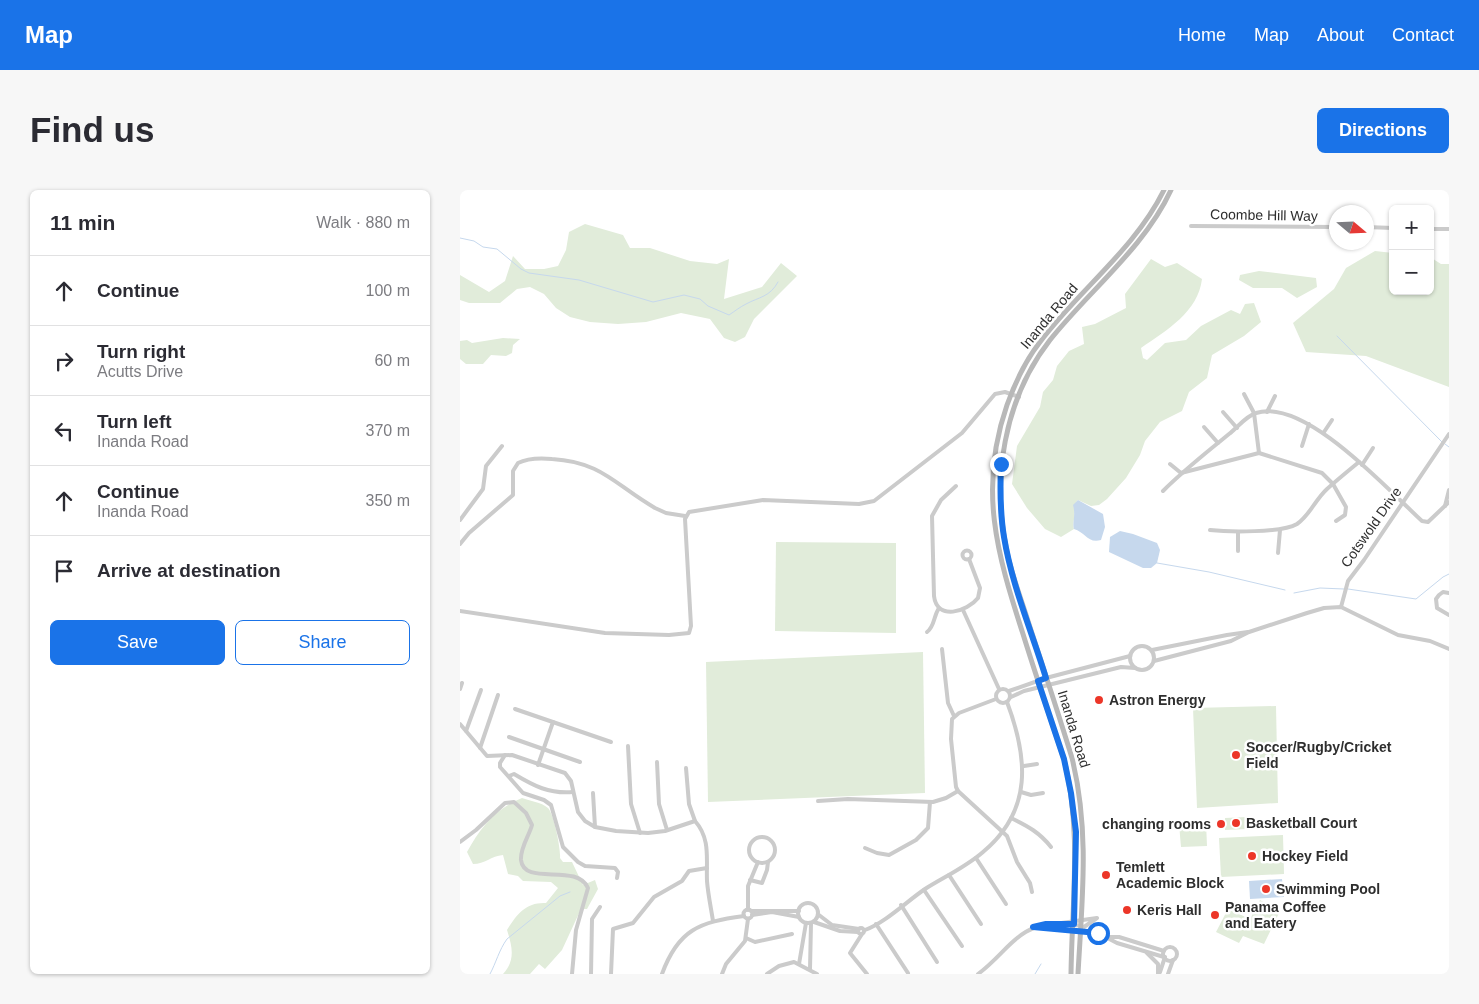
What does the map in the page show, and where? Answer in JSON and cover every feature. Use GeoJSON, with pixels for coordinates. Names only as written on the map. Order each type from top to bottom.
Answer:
{"type":"FeatureCollection","features":[{"type":"Feature","properties":{"kind":"main road","name":"Inanda Road"},"geometry":{"type":"LineString","coordinates":[[1070,974],[1074,924],[1076,850],[1072,800],[1064,759],[1002,572],[993,523],[991,494],[994,454],[1011,394],[1023,367],[1040,341],[1139,228],[1164,190]]}},
{"type":"Feature","properties":{"kind":"main road","name":"Inanda Road"},"geometry":{"type":"LineString","coordinates":[[1078,974],[1085,848],[1082,807],[1072,758],[1010,566],[1001,518],[1003,452],[1011,418],[1026,379],[1049,342],[1146,230],[1171,190]]}},
{"type":"Feature","properties":{"kind":"street","name":"Coombe Hill Way"},"geometry":{"type":"LineString","coordinates":[[1191,226],[1329,227]]}},
{"type":"Feature","properties":{"kind":"street"},"geometry":{"type":"LineString","coordinates":[[1374,228],[1389,228]]}},
{"type":"Feature","properties":{"kind":"street"},"geometry":{"type":"LineString","coordinates":[[1434,229],[1449,230]]}},
{"type":"Feature","properties":{"kind":"street"},"geometry":{"type":"LineString","coordinates":[[460,544],[469,533],[513,495],[513,471],[518,462],[542,458],[574,460],[588,464],[655,508],[666,513],[685,516],[694,511],[763,500],[859,504],[874,501],[962,433],[995,394],[1002,392],[1019,397]]}},
{"type":"Feature","properties":{"kind":"street"},"geometry":{"type":"LineString","coordinates":[[1244,394],[1254,413],[1259,453]]}},
{"type":"Feature","properties":{"kind":"street"},"geometry":{"type":"LineString","coordinates":[[1267,412],[1275,396]]}},
{"type":"Feature","properties":{"kind":"street"},"geometry":{"type":"LineString","coordinates":[[1223,412],[1236,428]]}},
{"type":"Feature","properties":{"kind":"street"},"geometry":{"type":"LineString","coordinates":[[1163,491],[1196,460],[1254,413],[1267,412],[1309,424],[1324,432],[1424,522],[1428,522],[1449,502]]}},
{"type":"Feature","properties":{"kind":"street"},"geometry":{"type":"LineString","coordinates":[[1324,432],[1332,420]]}},
{"type":"Feature","properties":{"kind":"street"},"geometry":{"type":"LineString","coordinates":[[1302,446],[1309,424]]}},
{"type":"Feature","properties":{"kind":"street"},"geometry":{"type":"LineString","coordinates":[[1204,427],[1218,443]]}},
{"type":"Feature","properties":{"kind":"street","name":"Cotswold Drive"},"geometry":{"type":"LineString","coordinates":[[1341,607],[1347,585],[1449,434]]}},
{"type":"Feature","properties":{"kind":"street"},"geometry":{"type":"LineString","coordinates":[[460,520],[483,490],[486,466],[502,446]]}},
{"type":"Feature","properties":{"kind":"street"},"geometry":{"type":"LineString","coordinates":[[1210,530],[1238,532],[1280,530],[1295,525],[1303,519],[1319,498],[1333,484],[1360,463],[1373,448]]}},
{"type":"Feature","properties":{"kind":"street"},"geometry":{"type":"LineString","coordinates":[[1181,473],[1259,453],[1322,473],[1333,484],[1347,510],[1345,515],[1336,521]]}},
{"type":"Feature","properties":{"kind":"street"},"geometry":{"type":"LineString","coordinates":[[1196,460],[1200,468]]}},
{"type":"Feature","properties":{"kind":"street"},"geometry":{"type":"LineString","coordinates":[[1170,464],[1181,473]]}},
{"type":"Feature","properties":{"kind":"street"},"geometry":{"type":"LineString","coordinates":[[956,486],[941,500],[932,516],[934,596],[939,608],[948,612],[963,610],[977,599],[980,591],[969,559]]}},
{"type":"Feature","properties":{"kind":"street"},"geometry":{"type":"LineString","coordinates":[[1445,506],[1449,490]]}},
{"type":"Feature","properties":{"kind":"street"},"geometry":{"type":"LineString","coordinates":[[460,610],[605,633],[669,635],[689,633],[691,626],[685,516]]}},
{"type":"Feature","properties":{"kind":"street"},"geometry":{"type":"LineString","coordinates":[[1278,552],[1280,530]]}},
{"type":"Feature","properties":{"kind":"street"},"geometry":{"type":"LineString","coordinates":[[1238,532],[1238,551]]}},
{"type":"Feature","properties":{"kind":"street"},"geometry":{"type":"LineString","coordinates":[[1449,593],[1444,592],[1439,595],[1436,604],[1437,608],[1449,615]]}},
{"type":"Feature","properties":{"kind":"street"},"geometry":{"type":"LineString","coordinates":[[1009,691],[1039,684],[1049,685],[1121,667],[1146,670],[1154,661],[1231,641],[1248,632],[1324,608],[1341,607],[1398,635],[1430,641],[1449,649]]}},
{"type":"Feature","properties":{"kind":"street"},"geometry":{"type":"LineString","coordinates":[[927,632],[934,624],[934,616],[939,608]]}},
{"type":"Feature","properties":{"kind":"street"},"geometry":{"type":"LineString","coordinates":[[963,610],[999,690]]}},
{"type":"Feature","properties":{"kind":"street"},"geometry":{"type":"LineString","coordinates":[[996,699],[1002,703],[1007,702],[1011,697],[1039,684],[1046,678],[1130,656],[1134,649],[1142,646],[1152,650],[1229,634],[1248,632]]}},
{"type":"Feature","properties":{"kind":"street"},"geometry":{"type":"LineString","coordinates":[[1229,634],[1231,641]]}},
{"type":"Feature","properties":{"kind":"street"},"geometry":{"type":"LineString","coordinates":[[1200,641],[1202,648]]}},
{"type":"Feature","properties":{"kind":"street"},"geometry":{"type":"LineString","coordinates":[[942,648],[948,703],[954,716],[951,728],[958,791],[1003,832],[1010,841],[1017,862],[1030,882],[1032,892]]}},
{"type":"Feature","properties":{"kind":"street"},"geometry":{"type":"LineString","coordinates":[[1152,650],[1154,661]]}},
{"type":"Feature","properties":{"kind":"street"},"geometry":{"type":"LineString","coordinates":[[1130,656],[1135,668]]}},
{"type":"Feature","properties":{"kind":"street"},"geometry":{"type":"LineString","coordinates":[[460,689],[462,683]]}},
{"type":"Feature","properties":{"kind":"street"},"geometry":{"type":"LineString","coordinates":[[996,699],[996,693],[1004,688],[1009,691],[1011,697]]}},
{"type":"Feature","properties":{"kind":"street"},"geometry":{"type":"LineString","coordinates":[[466,731],[480,690]]}},
{"type":"Feature","properties":{"kind":"street"},"geometry":{"type":"LineString","coordinates":[[480,748],[498,695]]}},
{"type":"Feature","properties":{"kind":"street"},"geometry":{"type":"LineString","coordinates":[[954,716],[996,699]]}},
{"type":"Feature","properties":{"kind":"street"},"geometry":{"type":"LineString","coordinates":[[750,912],[772,912],[840,931],[861,931],[876,924],[924,890],[976,858],[1003,832],[1011,818],[1021,792],[1024,766],[1019,735],[1007,702]]}},
{"type":"Feature","properties":{"kind":"street"},"geometry":{"type":"LineString","coordinates":[[515,709],[610,742]]}},
{"type":"Feature","properties":{"kind":"street"},"geometry":{"type":"LineString","coordinates":[[538,765],[553,722]]}},
{"type":"Feature","properties":{"kind":"street"},"geometry":{"type":"LineString","coordinates":[[460,724],[489,757],[515,755],[567,774],[580,815],[595,827],[640,833],[668,830],[695,821]]}},
{"type":"Feature","properties":{"kind":"street"},"geometry":{"type":"LineString","coordinates":[[509,737],[580,762]]}},
{"type":"Feature","properties":{"kind":"street"},"geometry":{"type":"LineString","coordinates":[[628,746],[631,804],[640,833]]}},
{"type":"Feature","properties":{"kind":"street"},"geometry":{"type":"LineString","coordinates":[[505,755],[500,763],[500,767],[523,793],[544,800],[551,805],[566,850],[585,866],[615,868],[618,872],[617,878]]}},
{"type":"Feature","properties":{"kind":"street"},"geometry":{"type":"LineString","coordinates":[[657,762],[659,804],[668,830]]}},
{"type":"Feature","properties":{"kind":"street"},"geometry":{"type":"LineString","coordinates":[[1024,766],[1037,764]]}},
{"type":"Feature","properties":{"kind":"street"},"geometry":{"type":"LineString","coordinates":[[686,768],[689,804],[695,821],[706,841],[713,920]]}},
{"type":"Feature","properties":{"kind":"street"},"geometry":{"type":"LineString","coordinates":[[509,776],[514,774],[557,794],[573,792]]}},
{"type":"Feature","properties":{"kind":"street"},"geometry":{"type":"LineString","coordinates":[[818,801],[848,799],[930,802],[946,798],[958,791]]}},
{"type":"Feature","properties":{"kind":"street"},"geometry":{"type":"LineString","coordinates":[[1021,792],[1031,795],[1043,793]]}},
{"type":"Feature","properties":{"kind":"street"},"geometry":{"type":"LineString","coordinates":[[592,793],[595,827]]}},
{"type":"Feature","properties":{"kind":"street"},"geometry":{"type":"LineString","coordinates":[[460,842],[505,803],[510,801],[518,805],[532,822],[522,855],[524,867],[536,874],[571,876],[582,880],[588,887],[588,896],[579,918],[574,941],[572,974]]}},
{"type":"Feature","properties":{"kind":"street"},"geometry":{"type":"LineString","coordinates":[[865,848],[877,854],[888,855],[916,840],[928,828],[930,802]]}},
{"type":"Feature","properties":{"kind":"street"},"geometry":{"type":"LineString","coordinates":[[1011,818],[1041,835],[1051,847]]}},
{"type":"Feature","properties":{"kind":"street"},"geometry":{"type":"LineString","coordinates":[[750,880],[762,883],[768,862],[774,855],[775,848],[771,841],[761,838],[754,841],[750,847],[752,858],[758,862],[768,862]]}},
{"type":"Feature","properties":{"kind":"street"},"geometry":{"type":"LineString","coordinates":[[976,858],[1006,904]]}},
{"type":"Feature","properties":{"kind":"street"},"geometry":{"type":"LineString","coordinates":[[722,974],[726,964],[743,946],[746,938],[746,917],[750,912],[748,888],[758,862]]}},
{"type":"Feature","properties":{"kind":"street"},"geometry":{"type":"LineString","coordinates":[[611,974],[613,929],[633,923],[654,897],[682,881],[689,871],[707,868]]}},
{"type":"Feature","properties":{"kind":"street"},"geometry":{"type":"LineString","coordinates":[[949,874],[981,924]]}},
{"type":"Feature","properties":{"kind":"street"},"geometry":{"type":"LineString","coordinates":[[924,890],[962,946]]}},
{"type":"Feature","properties":{"kind":"street"},"geometry":{"type":"LineString","coordinates":[[750,912],[798,911],[805,904],[812,904],[817,908],[819,915],[832,925],[861,931]]}},
{"type":"Feature","properties":{"kind":"street"},"geometry":{"type":"LineString","coordinates":[[902,905],[937,962]]}},
{"type":"Feature","properties":{"kind":"street"},"geometry":{"type":"LineString","coordinates":[[591,974],[592,919],[600,907]]}},
{"type":"Feature","properties":{"kind":"street"},"geometry":{"type":"LineString","coordinates":[[798,911],[799,918]]}},
{"type":"Feature","properties":{"kind":"street"},"geometry":{"type":"LineString","coordinates":[[662,974],[671,951],[685,935],[713,920],[746,917],[750,912]]}},
{"type":"Feature","properties":{"kind":"street"},"geometry":{"type":"LineString","coordinates":[[799,964],[810,923],[819,915]]}},
{"type":"Feature","properties":{"kind":"street"},"geometry":{"type":"LineString","coordinates":[[978,974],[1023,932],[1033,927],[1046,924],[1074,924],[1084,927],[1097,918],[1033,927]]}},
{"type":"Feature","properties":{"kind":"street"},"geometry":{"type":"LineString","coordinates":[[810,923],[810,969]]}},
{"type":"Feature","properties":{"kind":"street"},"geometry":{"type":"LineString","coordinates":[[876,924],[908,973]]}},
{"type":"Feature","properties":{"kind":"street"},"geometry":{"type":"LineString","coordinates":[[1033,927],[1098,933],[1119,937],[1164,951]]}},
{"type":"Feature","properties":{"kind":"street"},"geometry":{"type":"LineString","coordinates":[[861,931],[850,953],[867,974]]}},
{"type":"Feature","properties":{"kind":"street"},"geometry":{"type":"LineString","coordinates":[[746,938],[755,942],[792,934]]}},
{"type":"Feature","properties":{"kind":"street"},"geometry":{"type":"LineString","coordinates":[[1108,936],[1118,943],[1173,960]]}},
{"type":"Feature","properties":{"kind":"street"},"geometry":{"type":"LineString","coordinates":[[1164,951],[1170,947],[1175,949],[1177,955],[1168,974]]}},
{"type":"Feature","properties":{"kind":"street"},"geometry":{"type":"LineString","coordinates":[[1159,974],[1165,957],[1164,951]]}},
{"type":"Feature","properties":{"kind":"street"},"geometry":{"type":"LineString","coordinates":[[1147,953],[1158,964],[1159,974]]}},
{"type":"Feature","properties":{"kind":"street"},"geometry":{"type":"LineString","coordinates":[[766,974],[786,964],[799,964],[817,974]]}},
{"type":"Feature","properties":{"kind":"green space"},"geometry":{"type":"Polygon","coordinates":[[[585,224],[623,235],[630,248],[650,248],[690,261],[717,264],[729,259],[724,299],[762,287],[781,263],[797,276],[754,319],[745,337],[735,342],[724,338],[710,319],[681,313],[646,322],[618,324],[590,322],[570,317],[556,308],[544,294],[530,287],[517,289],[500,303],[469,303],[460,300],[460,275],[489,292],[505,281],[513,256],[525,269],[544,269],[558,266],[566,250],[569,232],[585,224]]]}},
{"type":"Feature","properties":{"kind":"green space"},"geometry":{"type":"Polygon","coordinates":[[[1375,251],[1389,253],[1389,295],[1434,295],[1434,260],[1441,264],[1449,264],[1449,387],[1366,356],[1306,352],[1293,323],[1334,289],[1346,268],[1375,251]]]}},
{"type":"Feature","properties":{"kind":"green space"},"geometry":{"type":"Polygon","coordinates":[[[1151,259],[1165,267],[1177,263],[1202,279],[1199,291],[1188,311],[1171,327],[1141,348],[1143,358],[1147,360],[1165,343],[1186,340],[1201,326],[1231,310],[1240,314],[1245,304],[1254,303],[1261,322],[1244,336],[1212,355],[1207,378],[1189,392],[1182,411],[1160,422],[1145,441],[1140,455],[1126,478],[1107,499],[1099,505],[1091,506],[1078,500],[1074,505],[1074,529],[1061,537],[1045,529],[1027,508],[1012,484],[1017,446],[1040,407],[1043,392],[1053,380],[1057,366],[1069,351],[1084,344],[1082,327],[1095,324],[1126,308],[1125,294],[1151,259]]]}},
{"type":"Feature","properties":{"kind":"green space"},"geometry":{"type":"Polygon","coordinates":[[[1259,271],[1316,278],[1317,287],[1297,298],[1282,288],[1253,288],[1239,280],[1240,275],[1259,271]]]}},
{"type":"Feature","properties":{"kind":"green space"},"geometry":{"type":"Polygon","coordinates":[[[503,338],[520,339],[513,345],[512,353],[506,356],[491,355],[483,364],[466,364],[460,359],[460,341],[467,340],[472,343],[503,338]]]}},
{"type":"Feature","properties":{"kind":"green space"},"geometry":{"type":"Polygon","coordinates":[[[776,542],[896,543],[896,633],[775,631],[776,542]]]}},
{"type":"Feature","properties":{"kind":"green space"},"geometry":{"type":"Polygon","coordinates":[[[923,652],[925,793],[708,802],[706,662],[923,652]]]}},
{"type":"Feature","properties":{"kind":"green space","name":"Soccer/Rugby/Cricket Field"},"geometry":{"type":"Polygon","coordinates":[[[1276,706],[1278,803],[1197,808],[1193,708],[1276,706]]]}},
{"type":"Feature","properties":{"kind":"green space"},"geometry":{"type":"Polygon","coordinates":[[[522,798],[548,808],[553,817],[557,832],[560,858],[563,862],[572,862],[583,885],[595,880],[598,889],[587,909],[581,909],[562,950],[545,969],[539,964],[530,974],[503,974],[510,963],[512,953],[507,930],[514,919],[528,907],[539,903],[546,903],[558,888],[551,882],[523,881],[518,876],[508,874],[503,855],[473,864],[467,852],[483,827],[497,813],[504,807],[522,798]]]}},
{"type":"Feature","properties":{"kind":"green space","name":"Basketball Court"},"geometry":{"type":"Polygon","coordinates":[[[1247,817],[1248,829],[1225,830],[1225,818],[1247,817]]]}},
{"type":"Feature","properties":{"kind":"green space"},"geometry":{"type":"Polygon","coordinates":[[[1206,822],[1207,846],[1181,847],[1179,824],[1206,822]]]}},
{"type":"Feature","properties":{"kind":"green space","name":"Hockey Field"},"geometry":{"type":"Polygon","coordinates":[[[1283,835],[1284,874],[1221,877],[1219,838],[1283,835]]]}},
{"type":"Feature","properties":{"kind":"green space"},"geometry":{"type":"Polygon","coordinates":[[[1260,900],[1280,911],[1264,944],[1243,936],[1239,943],[1216,932],[1228,909],[1250,919],[1260,900]]]}},
{"type":"Feature","properties":{"kind":"water"},"geometry":{"type":"Polygon","coordinates":[[[1078,500],[1103,514],[1105,527],[1101,540],[1090,539],[1074,529],[1073,505],[1078,500]]]}},
{"type":"Feature","properties":{"kind":"water"},"geometry":{"type":"Polygon","coordinates":[[[1120,531],[1157,543],[1160,550],[1157,563],[1151,568],[1143,568],[1109,552],[1110,537],[1120,531]]]}},
{"type":"Feature","properties":{"kind":"water","name":"Swimming Pool"},"geometry":{"type":"Polygon","coordinates":[[[1282,879],[1284,897],[1250,899],[1249,881],[1282,879]]]}},
{"type":"Feature","properties":{"kind":"waterway"},"geometry":{"type":"LineString","coordinates":[[460,238],[474,241],[483,247],[497,249],[521,269],[529,273],[579,280],[653,302],[684,295],[700,299],[708,306],[729,315],[744,305],[768,294],[778,282]]}},
{"type":"Feature","properties":{"kind":"waterway"},"geometry":{"type":"LineString","coordinates":[[1337,336],[1442,442]]}},
{"type":"Feature","properties":{"kind":"waterway"},"geometry":{"type":"LineString","coordinates":[[1445,444],[1449,447]]}},
{"type":"Feature","properties":{"kind":"waterway"},"geometry":{"type":"LineString","coordinates":[[1157,563],[1209,572],[1285,590]]}},
{"type":"Feature","properties":{"kind":"waterway"},"geometry":{"type":"LineString","coordinates":[[1348,589],[1416,599],[1449,574]]}},
{"type":"Feature","properties":{"kind":"waterway"},"geometry":{"type":"LineString","coordinates":[[1294,593],[1320,588],[1344,589]]}},
{"type":"Feature","properties":{"kind":"waterway"},"geometry":{"type":"LineString","coordinates":[[490,974],[507,939],[560,896],[570,892]]}},
{"type":"Feature","properties":{"kind":"waterway"},"geometry":{"type":"LineString","coordinates":[[1035,974],[1041,964]]}},
{"type":"Feature","properties":{"kind":"place","name":"Astron Energy"},"geometry":{"type":"Point","coordinates":[1099,700]}},
{"type":"Feature","properties":{"kind":"place","name":"Soccer/Rugby/Cricket Field"},"geometry":{"type":"Point","coordinates":[1236,755]}},
{"type":"Feature","properties":{"kind":"place","name":"Basketball Court"},"geometry":{"type":"Point","coordinates":[1236,823]}},
{"type":"Feature","properties":{"kind":"place","name":"changing rooms"},"geometry":{"type":"Point","coordinates":[1221,824]}},
{"type":"Feature","properties":{"kind":"place","name":"Hockey Field"},"geometry":{"type":"Point","coordinates":[1252,856]}},
{"type":"Feature","properties":{"kind":"place","name":"Temlett Academic Block"},"geometry":{"type":"Point","coordinates":[1106,875]}},
{"type":"Feature","properties":{"kind":"place","name":"Swimming Pool"},"geometry":{"type":"Point","coordinates":[1266,889]}},
{"type":"Feature","properties":{"kind":"place","name":"Keris Hall"},"geometry":{"type":"Point","coordinates":[1127,910]}},
{"type":"Feature","properties":{"kind":"place","name":"Panama Coffee and Eatery"},"geometry":{"type":"Point","coordinates":[1215,915]}},
{"type":"Feature","properties":{"kind":"route"},"geometry":{"type":"LineString","coordinates":[[1001,464],[1000,505],[1005,542],[1010,566],[1046,678],[1038,681],[1064,759],[1076,832],[1074,924],[1046,924],[1033,927],[1098,933]]}}]}
